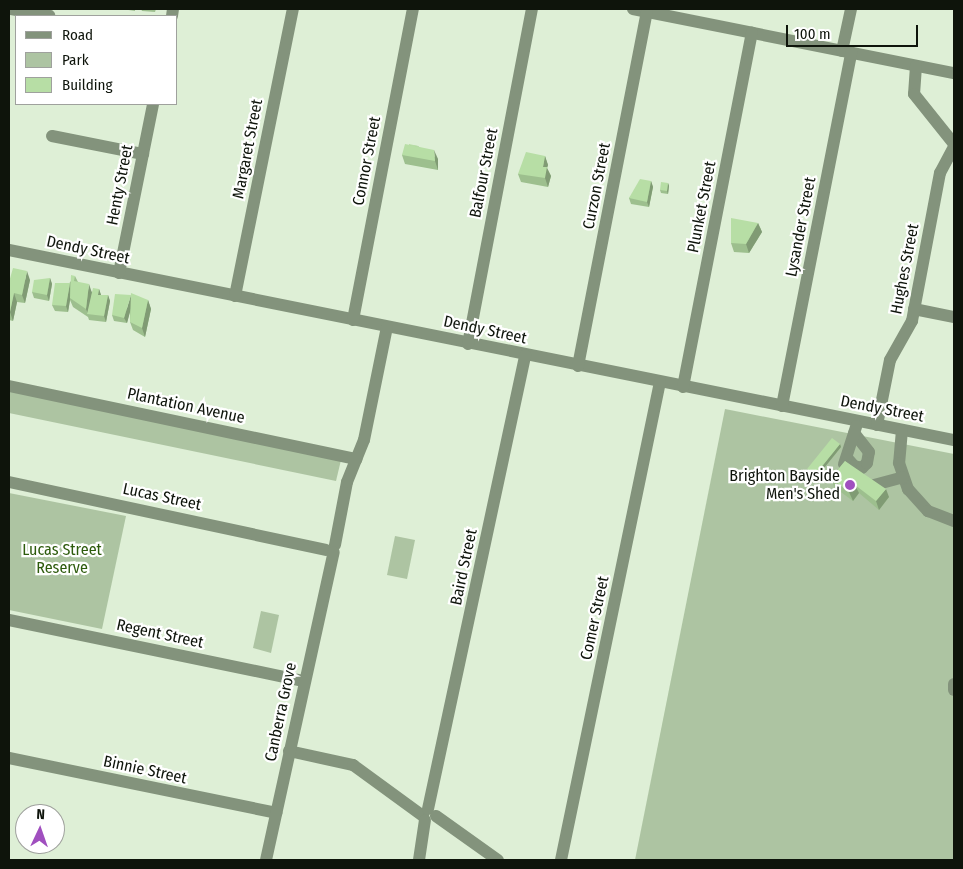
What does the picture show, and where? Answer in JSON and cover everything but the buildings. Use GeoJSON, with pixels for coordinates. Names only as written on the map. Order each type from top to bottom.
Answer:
{"type":"FeatureCollection","features":[{"type":"Feature","properties":{"kind":"street"},"geometry":{"type":"LineString","coordinates":[[11,9],[44,15]]}},
{"type":"Feature","properties":{"kind":"street","name":"Margaret Street"},"geometry":{"type":"LineString","coordinates":[[235,296],[293,9]]}},
{"type":"Feature","properties":{"kind":"street","name":"Connor Street"},"geometry":{"type":"LineString","coordinates":[[353,320],[413,9]]}},
{"type":"Feature","properties":{"kind":"street","name":"Balfour Street"},"geometry":{"type":"LineString","coordinates":[[468,344],[532,9]]}},
{"type":"Feature","properties":{"kind":"street"},"geometry":{"type":"LineString","coordinates":[[633,9],[647,12],[675,13],[752,33],[954,74]]}},
{"type":"Feature","properties":{"kind":"street","name":"Lysander Street"},"geometry":{"type":"LineString","coordinates":[[782,406],[846,52],[851,9]]}},
{"type":"Feature","properties":{"kind":"street","name":"Curzon Street"},"geometry":{"type":"LineString","coordinates":[[578,366],[647,12]]}},
{"type":"Feature","properties":{"kind":"street","name":"Plunket Street"},"geometry":{"type":"LineString","coordinates":[[684,387],[752,33]]}},
{"type":"Feature","properties":{"kind":"street"},"geometry":{"type":"LineString","coordinates":[[916,66],[914,94],[954,145]]}},
{"type":"Feature","properties":{"kind":"street","name":"Henty Street"},"geometry":{"type":"LineString","coordinates":[[119,273],[153,105]]}},
{"type":"Feature","properties":{"kind":"street"},"geometry":{"type":"LineString","coordinates":[[52,136],[143,154]]}},
{"type":"Feature","properties":{"kind":"street","name":"Hughes Street"},"geometry":{"type":"LineString","coordinates":[[877,425],[890,360],[909,330],[940,173],[954,145]]}},
{"type":"Feature","properties":{"kind":"street","name":"Dendy Street"},"geometry":{"type":"LineString","coordinates":[[9,250],[782,406],[856,427],[877,425],[954,440]]}},
{"type":"Feature","properties":{"kind":"street"},"geometry":{"type":"LineString","coordinates":[[914,309],[954,317]]}},
{"type":"Feature","properties":{"kind":"street","name":"Canberra Grove"},"geometry":{"type":"LineString","coordinates":[[266,860],[328,570],[330,548],[356,459],[387,327]]}},
{"type":"Feature","properties":{"kind":"street","name":"Baird Street"},"geometry":{"type":"LineString","coordinates":[[419,860],[430,815],[525,355]]}},
{"type":"Feature","properties":{"kind":"street","name":"Comer Street"},"geometry":{"type":"LineString","coordinates":[[561,860],[660,382]]}},
{"type":"Feature","properties":{"kind":"street","name":"Plantation Avenue"},"geometry":{"type":"LineString","coordinates":[[9,386],[356,459]]}},
{"type":"Feature","properties":{"kind":"street"},"geometry":{"type":"LineString","coordinates":[[856,427],[869,452],[867,462],[862,468],[845,462],[856,427]]}},
{"type":"Feature","properties":{"kind":"street"},"geometry":{"type":"LineString","coordinates":[[902,430],[903,477],[917,502],[954,521]]}},
{"type":"Feature","properties":{"kind":"street"},"geometry":{"type":"LineString","coordinates":[[874,486],[903,477]]}},
{"type":"Feature","properties":{"kind":"street","name":"Lucas Street"},"geometry":{"type":"LineString","coordinates":[[9,482],[330,548]]}},
{"type":"Feature","properties":{"kind":"street","name":"Regent Street"},"geometry":{"type":"LineString","coordinates":[[9,620],[304,680]]}},
{"type":"Feature","properties":{"kind":"street"},"geometry":{"type":"LineString","coordinates":[[954,684],[954,690]]}},
{"type":"Feature","properties":{"kind":"street"},"geometry":{"type":"LineString","coordinates":[[289,751],[353,765],[498,860]]}},
{"type":"Feature","properties":{"kind":"street","name":"Binnie Street"},"geometry":{"type":"LineString","coordinates":[[9,758],[276,813]]}},
{"type":"Feature","properties":{"kind":"green space"},"geometry":{"type":"Polygon","coordinates":[[[9,391],[341,460],[336,481],[9,413],[9,391]]]}},
{"type":"Feature","properties":{"kind":"green space"},"geometry":{"type":"Polygon","coordinates":[[[725,409],[954,454],[954,860],[635,860],[725,409]]]}},
{"type":"Feature","properties":{"kind":"green space","name":"Lucas Street Reserve"},"geometry":{"type":"Polygon","coordinates":[[[9,493],[126,516],[102,629],[9,610],[9,493]]]}},
{"type":"Feature","properties":{"kind":"green space"},"geometry":{"type":"Polygon","coordinates":[[[395,536],[415,540],[407,579],[387,575],[395,536]]]}},
{"type":"Feature","properties":{"kind":"green space"},"geometry":{"type":"Polygon","coordinates":[[[261,611],[279,615],[271,653],[253,648],[261,611]]]}},
{"type":"Feature","properties":{"kind":"place","name":"Brighton Bayside Men's Shed"},"geometry":{"type":"Point","coordinates":[850,485]}}]}
